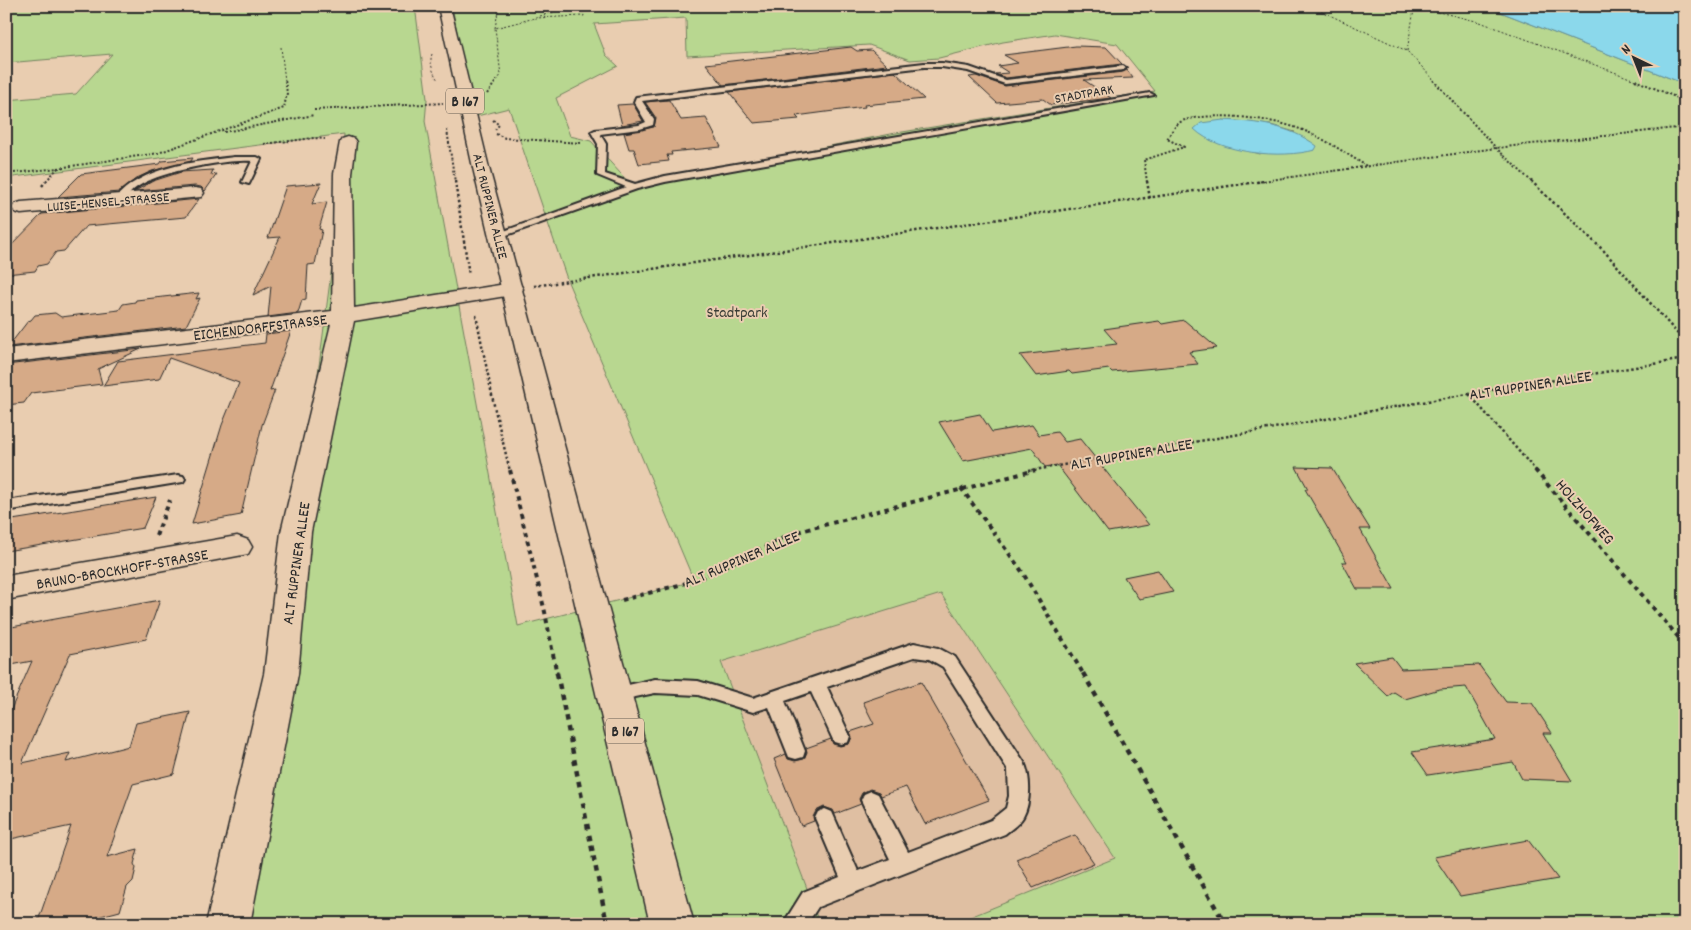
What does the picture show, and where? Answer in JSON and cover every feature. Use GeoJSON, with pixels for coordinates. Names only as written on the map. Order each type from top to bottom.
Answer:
{"type":"FeatureCollection","features":[{"type":"Feature","properties":{"kind":"street","name":"ALT RUPPINER ALLEE"},"geometry":{"type":"LineString","coordinates":[[444,6],[498,235],[592,608],[616,694],[672,924]]}},
{"type":"Feature","properties":{"kind":"street","name":"ALT RUPPINER ALLEE"},"geometry":{"type":"LineString","coordinates":[[226,923],[281,674],[296,532],[344,316],[343,174],[348,142]]}},
{"type":"Feature","properties":{"kind":"street","name":"LUISE-HENSEL-STRASSE"},"geometry":{"type":"LineString","coordinates":[[13,213],[195,193]]}},
{"type":"Feature","properties":{"kind":"street","name":"EICHENDORFFSTRASSE"},"geometry":{"type":"LineString","coordinates":[[6,356],[344,316],[512,289]]}},
{"type":"Feature","properties":{"kind":"street","name":"BRUNO-BROCKHOFF-STRASSE"},"geometry":{"type":"LineString","coordinates":[[6,588],[146,565],[237,547]]}},
{"type":"Feature","properties":{"kind":"lane","name":"STADTPARK"},"geometry":{"type":"LineString","coordinates":[[602,144],[595,132],[640,127],[650,123],[650,119],[638,102],[640,99],[924,65],[942,65],[969,69],[1005,82],[1123,68]]}},
{"type":"Feature","properties":{"kind":"lane","name":"STADTPARK"},"geometry":{"type":"LineString","coordinates":[[498,235],[665,178],[1150,96]]}},
{"type":"Feature","properties":{"kind":"lane"},"geometry":{"type":"LineString","coordinates":[[602,144],[601,176],[634,187]]}},
{"type":"Feature","properties":{"kind":"lane"},"geometry":{"type":"LineString","coordinates":[[120,200],[137,183],[170,172],[243,159],[257,159],[246,182]]}},
{"type":"Feature","properties":{"kind":"lane"},"geometry":{"type":"LineString","coordinates":[[6,506],[178,479]]}},
{"type":"Feature","properties":{"kind":"lane"},"geometry":{"type":"LineString","coordinates":[[616,694],[655,686],[698,688],[753,704],[914,650],[932,653],[949,662],[1017,768],[1019,796],[1015,813],[998,827],[811,899],[794,924]]}},
{"type":"Feature","properties":{"kind":"lane"},"geometry":{"type":"LineString","coordinates":[[816,683],[841,736]]}},
{"type":"Feature","properties":{"kind":"lane"},"geometry":{"type":"LineString","coordinates":[[774,697],[796,751]]}},
{"type":"Feature","properties":{"kind":"lane"},"geometry":{"type":"LineString","coordinates":[[871,800],[903,864]]}},
{"type":"Feature","properties":{"kind":"lane"},"geometry":{"type":"LineString","coordinates":[[825,818],[853,883]]}},
{"type":"Feature","properties":{"kind":"path"},"geometry":{"type":"LineString","coordinates":[[487,94],[501,75],[495,28],[499,6]]}},
{"type":"Feature","properties":{"kind":"path"},"geometry":{"type":"LineString","coordinates":[[495,28],[576,6]]}},
{"type":"Feature","properties":{"kind":"path"},"geometry":{"type":"LineString","coordinates":[[535,18],[584,16],[581,6]]}},
{"type":"Feature","properties":{"kind":"path"},"geometry":{"type":"LineString","coordinates":[[1310,6],[1407,51],[1496,148],[1604,251],[1685,342]]}},
{"type":"Feature","properties":{"kind":"path"},"geometry":{"type":"LineString","coordinates":[[1407,51],[1414,10],[1413,6],[1480,22],[1662,90],[1685,101]]}},
{"type":"Feature","properties":{"kind":"path"},"geometry":{"type":"LineString","coordinates":[[432,46],[433,53],[430,59],[434,75],[441,85]]}},
{"type":"Feature","properties":{"kind":"path"},"geometry":{"type":"LineString","coordinates":[[156,154],[284,108],[288,93],[281,47]]}},
{"type":"Feature","properties":{"kind":"path"},"geometry":{"type":"LineString","coordinates":[[442,94],[445,112]]}},
{"type":"Feature","properties":{"kind":"path"},"geometry":{"type":"LineString","coordinates":[[314,110],[443,103]]}},
{"type":"Feature","properties":{"kind":"path"},"geometry":{"type":"LineString","coordinates":[[215,133],[314,115]]}},
{"type":"Feature","properties":{"kind":"path"},"geometry":{"type":"LineString","coordinates":[[1150,199],[1144,160],[1184,147],[1167,140],[1174,128],[1183,120],[1212,117],[1245,117],[1277,122],[1311,133],[1369,167]]}},
{"type":"Feature","properties":{"kind":"path"},"geometry":{"type":"LineString","coordinates":[[492,119],[499,124],[493,132],[505,138],[602,144]]}},
{"type":"Feature","properties":{"kind":"path"},"geometry":{"type":"LineString","coordinates":[[446,122],[472,296],[495,410],[545,612],[607,924]]}},
{"type":"Feature","properties":{"kind":"path"},"geometry":{"type":"LineString","coordinates":[[512,289],[1496,148],[1685,127]]}},
{"type":"Feature","properties":{"kind":"path"},"geometry":{"type":"LineString","coordinates":[[6,174],[58,168],[13,213]]}},
{"type":"Feature","properties":{"kind":"path","name":"ALT RUPPINER ALLEE"},"geometry":{"type":"LineString","coordinates":[[592,608],[694,581],[793,534],[960,488],[1026,472],[1468,394],[1685,359]]}},
{"type":"Feature","properties":{"kind":"path","name":"HOLZHOFWEG"},"geometry":{"type":"LineString","coordinates":[[1468,394],[1685,645]]}},
{"type":"Feature","properties":{"kind":"path"},"geometry":{"type":"LineString","coordinates":[[146,565],[175,487],[159,482]]}},
{"type":"Feature","properties":{"kind":"path"},"geometry":{"type":"LineString","coordinates":[[960,488],[1020,569],[1071,651],[1225,924]]}},
{"type":"Feature","properties":{"kind":"shaded area"},"geometry":{"type":"Polygon","coordinates":[[[941,593],[1115,858],[953,924],[819,924],[721,661],[941,593]]]}},
{"type":"Feature","properties":{"kind":"green space","name":"Stadtpark"},"geometry":{"type":"Polygon","coordinates":[[[6,6],[415,6],[427,99],[425,121],[518,626],[694,581],[568,282],[509,108],[473,117],[452,6],[1485,6],[1685,84],[1685,924],[953,924],[1115,858],[941,594],[721,662],[819,924],[247,924],[339,211],[344,134],[6,178],[6,100],[76,94],[112,54],[6,63],[6,6]],[[686,18],[594,24],[606,55],[618,66],[556,98],[570,136],[591,141],[631,185],[896,133],[1155,91],[1117,44],[1055,34],[1003,42],[939,58],[910,60],[869,45],[687,56],[686,18]],[[1223,120],[1210,140],[1260,154],[1295,132],[1271,125],[1223,120]]]}},
{"type":"Feature","properties":{"kind":"water"},"geometry":{"type":"Polygon","coordinates":[[[1485,6],[1685,6],[1685,84],[1485,6]]]}},
{"type":"Feature","properties":{"kind":"water"},"geometry":{"type":"Polygon","coordinates":[[[1223,120],[1248,122],[1284,129],[1317,146],[1315,150],[1301,153],[1269,154],[1252,152],[1219,144],[1194,129],[1201,123],[1223,120]]]}},
{"type":"Feature","properties":{"kind":"building"},"geometry":{"type":"Polygon","coordinates":[[[1076,46],[1106,47],[1122,64],[1006,78],[995,74],[1009,73],[998,66],[1018,63],[1004,55],[1076,46]]]}},
{"type":"Feature","properties":{"kind":"building"},"geometry":{"type":"Polygon","coordinates":[[[851,47],[857,51],[871,50],[887,65],[723,85],[706,64],[851,47]]]}},
{"type":"Feature","properties":{"kind":"building"},"geometry":{"type":"Polygon","coordinates":[[[1127,70],[1133,78],[1084,80],[1111,98],[1051,105],[1043,99],[997,103],[969,77],[976,76],[1005,86],[1127,70]]]}},
{"type":"Feature","properties":{"kind":"building"},"geometry":{"type":"Polygon","coordinates":[[[895,72],[924,99],[864,105],[865,107],[796,116],[799,119],[754,123],[729,92],[895,72]]]}},
{"type":"Feature","properties":{"kind":"building"},"geometry":{"type":"Polygon","coordinates":[[[669,100],[681,120],[706,118],[721,147],[671,152],[672,155],[667,155],[669,161],[639,164],[634,149],[629,149],[624,133],[654,127],[656,118],[645,102],[669,100]]]}},
{"type":"Feature","properties":{"kind":"building"},"geometry":{"type":"Polygon","coordinates":[[[633,104],[643,121],[622,125],[617,105],[633,104]]]}},
{"type":"Feature","properties":{"kind":"building"},"geometry":{"type":"Polygon","coordinates":[[[193,158],[191,161],[152,171],[137,178],[119,192],[58,197],[81,174],[193,158]]]}},
{"type":"Feature","properties":{"kind":"building"},"geometry":{"type":"Polygon","coordinates":[[[213,170],[211,175],[217,174],[205,191],[201,187],[195,186],[135,191],[153,181],[181,172],[213,170]]]}},
{"type":"Feature","properties":{"kind":"building"},"geometry":{"type":"Polygon","coordinates":[[[321,183],[312,204],[327,202],[319,229],[322,230],[315,264],[308,265],[306,299],[302,300],[298,313],[268,317],[271,286],[253,295],[280,237],[268,238],[286,186],[321,183]]]}},
{"type":"Feature","properties":{"kind":"building"},"geometry":{"type":"Polygon","coordinates":[[[199,199],[186,217],[86,226],[64,251],[56,252],[47,264],[38,266],[35,271],[6,274],[6,251],[42,214],[199,199]]]}},
{"type":"Feature","properties":{"kind":"building"},"geometry":{"type":"Polygon","coordinates":[[[199,293],[196,299],[200,298],[186,326],[8,347],[35,315],[55,313],[61,317],[119,310],[123,304],[135,302],[136,300],[199,293]]]}},
{"type":"Feature","properties":{"kind":"building"},"geometry":{"type":"Polygon","coordinates":[[[1184,320],[1217,348],[1189,352],[1198,364],[1112,372],[1109,369],[1072,374],[1069,371],[1036,376],[1020,355],[1117,344],[1104,329],[1159,321],[1162,324],[1184,320]]]}},
{"type":"Feature","properties":{"kind":"building"},"geometry":{"type":"Polygon","coordinates":[[[291,331],[270,391],[275,390],[262,425],[241,515],[192,524],[222,425],[239,383],[169,358],[159,379],[103,386],[118,361],[265,343],[266,334],[291,331]]]}},
{"type":"Feature","properties":{"kind":"building"},"geometry":{"type":"Polygon","coordinates":[[[141,349],[98,369],[102,384],[31,393],[24,403],[6,405],[6,365],[141,349]]]}},
{"type":"Feature","properties":{"kind":"building"},"geometry":{"type":"Polygon","coordinates":[[[980,414],[992,432],[1032,425],[1039,435],[1057,432],[1065,442],[1080,439],[1149,525],[1108,532],[1057,465],[1045,467],[1032,448],[963,461],[939,422],[980,414]]]}},
{"type":"Feature","properties":{"kind":"building"},"geometry":{"type":"Polygon","coordinates":[[[1296,467],[1332,468],[1370,529],[1360,529],[1394,589],[1357,589],[1342,562],[1347,562],[1305,489],[1308,489],[1296,467]]]}},
{"type":"Feature","properties":{"kind":"building"},"geometry":{"type":"Polygon","coordinates":[[[156,497],[143,528],[6,551],[6,521],[156,497]]]}},
{"type":"Feature","properties":{"kind":"building"},"geometry":{"type":"Polygon","coordinates":[[[1158,570],[1173,592],[1139,599],[1124,577],[1158,570]]]}},
{"type":"Feature","properties":{"kind":"building"},"geometry":{"type":"Polygon","coordinates":[[[160,600],[146,639],[70,654],[22,763],[70,753],[66,762],[129,746],[136,723],[190,712],[174,774],[133,784],[107,857],[138,849],[134,864],[136,868],[133,881],[127,887],[120,911],[97,917],[95,924],[37,924],[71,826],[6,840],[6,721],[32,661],[6,666],[6,628],[160,600]]]}},
{"type":"Feature","properties":{"kind":"building"},"geometry":{"type":"Polygon","coordinates":[[[1392,657],[1401,669],[1479,665],[1506,702],[1532,703],[1552,733],[1543,733],[1572,781],[1522,779],[1513,762],[1428,775],[1412,752],[1495,739],[1466,687],[1440,689],[1405,699],[1394,692],[1388,696],[1354,663],[1392,657]]]}},
{"type":"Feature","properties":{"kind":"building"},"geometry":{"type":"Polygon","coordinates":[[[921,682],[989,800],[925,824],[906,787],[881,796],[879,792],[870,789],[862,793],[859,799],[861,804],[835,814],[833,810],[824,807],[816,811],[813,817],[814,821],[801,826],[774,759],[786,754],[788,759],[795,761],[804,759],[807,752],[806,748],[831,739],[833,744],[840,746],[849,744],[852,737],[850,732],[874,724],[863,702],[921,682]]]}},
{"type":"Feature","properties":{"kind":"building"},"geometry":{"type":"Polygon","coordinates":[[[1075,835],[1094,863],[1033,888],[1016,859],[1075,835]]]}},
{"type":"Feature","properties":{"kind":"building"},"geometry":{"type":"Polygon","coordinates":[[[1528,840],[1558,879],[1460,896],[1434,857],[1528,840]]]}}]}
